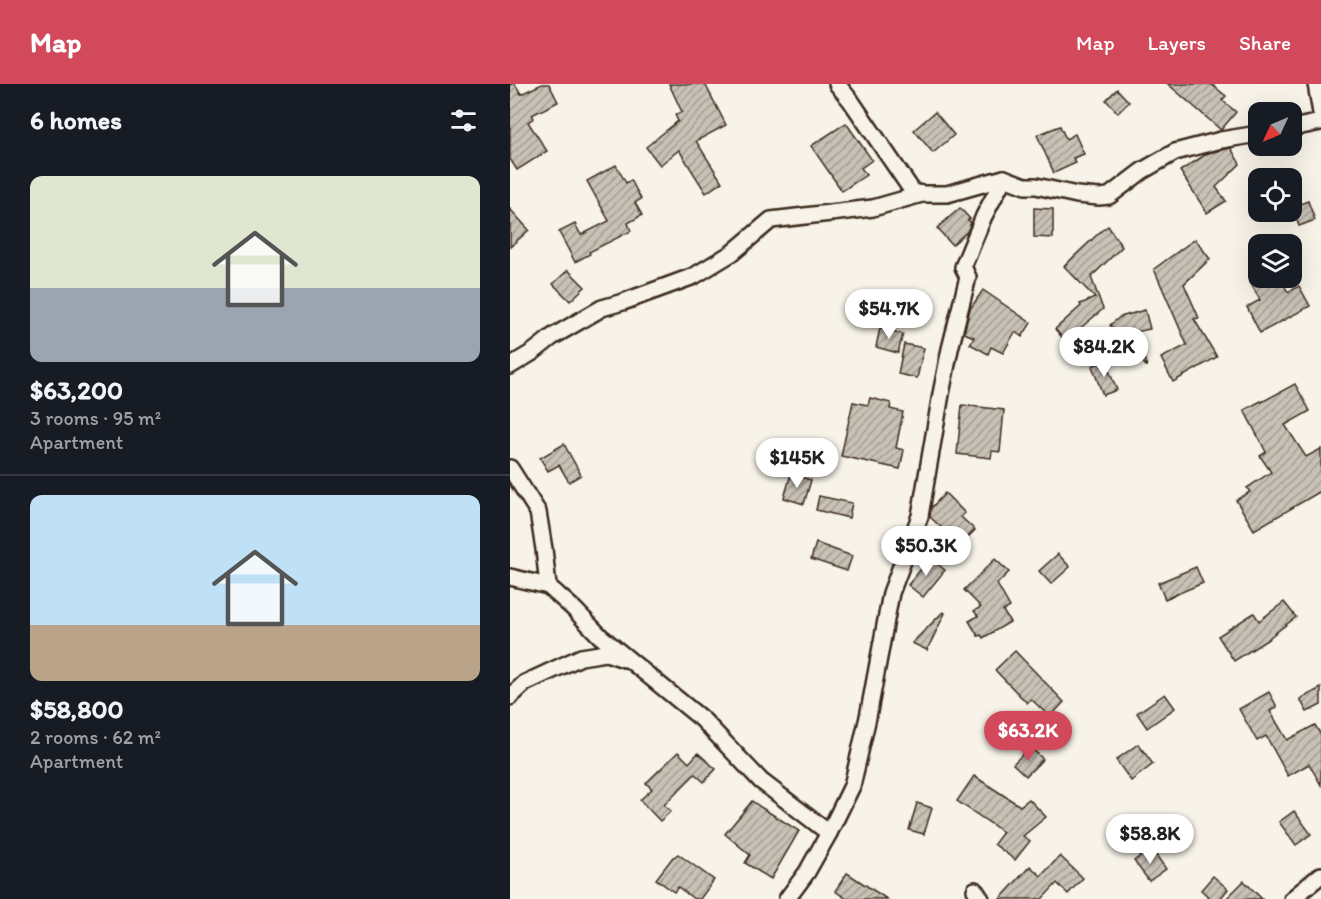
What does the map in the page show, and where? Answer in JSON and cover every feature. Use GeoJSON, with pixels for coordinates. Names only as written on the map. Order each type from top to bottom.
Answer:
{"type":"FeatureCollection","features":[{"type":"Feature","properties":{"kind":"street"},"geometry":{"type":"LineString","coordinates":[[837,84],[913,192],[922,194],[947,194],[1004,178],[1025,186],[1099,197],[1109,196],[1142,171],[1175,152],[1248,136]]}},
{"type":"Feature","properties":{"kind":"street"},"geometry":{"type":"LineString","coordinates":[[1316,84],[1321,113]]}},
{"type":"Feature","properties":{"kind":"street"},"geometry":{"type":"LineString","coordinates":[[1302,126],[1321,123]]}},
{"type":"Feature","properties":{"kind":"street"},"geometry":{"type":"LineString","coordinates":[[787,899],[807,872],[852,786],[868,717],[891,593],[920,516],[950,349],[968,277],[963,267],[984,216],[1004,178]]}},
{"type":"Feature","properties":{"kind":"street"},"geometry":{"type":"LineString","coordinates":[[510,366],[552,337],[602,308],[694,276],[732,253],[771,220],[873,208],[922,194]]}},
{"type":"Feature","properties":{"kind":"street"},"geometry":{"type":"LineString","coordinates":[[510,468],[538,512],[548,586]]}},
{"type":"Feature","properties":{"kind":"street"},"geometry":{"type":"LineString","coordinates":[[510,577],[548,586],[600,636],[704,720],[761,781],[829,833]]}},
{"type":"Feature","properties":{"kind":"street"},"geometry":{"type":"LineString","coordinates":[[510,697],[525,683],[581,657],[606,653],[633,662]]}},
{"type":"Feature","properties":{"kind":"street"},"geometry":{"type":"LineString","coordinates":[[1292,899],[1321,875]]}},
{"type":"Feature","properties":{"kind":"building"},"geometry":{"type":"Polygon","coordinates":[[[510,84],[515,84],[521,94],[542,84],[549,84],[558,102],[532,115],[534,118],[528,122],[547,151],[517,170],[510,159],[510,84]]]}},
{"type":"Feature","properties":{"kind":"building"},"geometry":{"type":"Polygon","coordinates":[[[669,84],[705,84],[726,125],[696,141],[722,182],[706,193],[679,150],[660,165],[646,147],[678,121],[675,115],[682,112],[669,84]]]}},
{"type":"Feature","properties":{"kind":"building"},"geometry":{"type":"Polygon","coordinates":[[[1168,84],[1211,84],[1226,96],[1222,100],[1236,112],[1221,130],[1168,84]]]}},
{"type":"Feature","properties":{"kind":"building"},"geometry":{"type":"Polygon","coordinates":[[[1117,89],[1129,102],[1118,113],[1106,100],[1117,89]]]}},
{"type":"Feature","properties":{"kind":"building"},"geometry":{"type":"Polygon","coordinates":[[[935,112],[954,135],[933,153],[914,130],[935,112]]]}},
{"type":"Feature","properties":{"kind":"building"},"geometry":{"type":"Polygon","coordinates":[[[846,123],[872,160],[861,168],[866,175],[842,191],[811,146],[846,123]]]}},
{"type":"Feature","properties":{"kind":"building"},"geometry":{"type":"Polygon","coordinates":[[[1060,126],[1066,139],[1075,134],[1084,154],[1073,158],[1076,163],[1054,173],[1037,135],[1060,126]]]}},
{"type":"Feature","properties":{"kind":"building"},"geometry":{"type":"Polygon","coordinates":[[[1231,148],[1240,164],[1216,187],[1226,201],[1207,213],[1180,171],[1208,153],[1231,148]]]}},
{"type":"Feature","properties":{"kind":"building"},"geometry":{"type":"Polygon","coordinates":[[[616,165],[626,183],[631,180],[641,199],[635,203],[642,215],[628,223],[631,231],[589,252],[590,254],[575,262],[559,232],[575,224],[581,235],[609,221],[587,181],[616,165]]]}},
{"type":"Feature","properties":{"kind":"building"},"geometry":{"type":"Polygon","coordinates":[[[1308,201],[1315,220],[1299,226],[1298,222],[1302,222],[1302,203],[1308,201]]]}},
{"type":"Feature","properties":{"kind":"building"},"geometry":{"type":"Polygon","coordinates":[[[960,208],[971,223],[967,232],[952,245],[937,228],[960,208]]]}},
{"type":"Feature","properties":{"kind":"building"},"geometry":{"type":"Polygon","coordinates":[[[1034,208],[1053,209],[1053,238],[1034,237],[1034,208]]]}},
{"type":"Feature","properties":{"kind":"building"},"geometry":{"type":"Polygon","coordinates":[[[510,209],[529,230],[510,247],[510,209]]]}},
{"type":"Feature","properties":{"kind":"building"},"geometry":{"type":"Polygon","coordinates":[[[1108,226],[1122,247],[1091,277],[1103,309],[1065,341],[1055,329],[1081,306],[1080,304],[1095,298],[1064,266],[1108,226]]]}},
{"type":"Feature","properties":{"kind":"building"},"geometry":{"type":"Polygon","coordinates":[[[1195,239],[1210,259],[1184,284],[1199,318],[1194,319],[1217,357],[1173,382],[1161,358],[1187,345],[1154,269],[1195,239]]]}},
{"type":"Feature","properties":{"kind":"building"},"geometry":{"type":"Polygon","coordinates":[[[568,270],[585,287],[570,301],[553,284],[568,270]]]}},
{"type":"Feature","properties":{"kind":"building"},"geometry":{"type":"Polygon","coordinates":[[[1253,288],[1286,288],[1288,292],[1300,288],[1310,306],[1260,333],[1247,307],[1260,300],[1253,288]]]}},
{"type":"Feature","properties":{"kind":"building"},"geometry":{"type":"Polygon","coordinates":[[[983,290],[1031,323],[1022,337],[1015,332],[1003,353],[991,347],[988,354],[970,344],[974,337],[964,333],[970,309],[983,290]]]}},
{"type":"Feature","properties":{"kind":"building"},"geometry":{"type":"Polygon","coordinates":[[[1145,310],[1150,329],[1135,332],[1147,366],[1110,325],[1120,317],[1145,310]]]}},
{"type":"Feature","properties":{"kind":"building"},"geometry":{"type":"Polygon","coordinates":[[[880,328],[903,334],[898,353],[876,347],[880,328]]]}},
{"type":"Feature","properties":{"kind":"building"},"geometry":{"type":"Polygon","coordinates":[[[904,344],[924,348],[917,378],[898,374],[904,344]]]}},
{"type":"Feature","properties":{"kind":"building"},"geometry":{"type":"Polygon","coordinates":[[[1105,361],[1117,390],[1103,395],[1092,366],[1105,361]]]}},
{"type":"Feature","properties":{"kind":"building"},"geometry":{"type":"Polygon","coordinates":[[[1295,384],[1310,411],[1285,425],[1306,457],[1321,449],[1321,491],[1254,530],[1236,500],[1250,492],[1247,488],[1271,472],[1260,456],[1266,452],[1244,410],[1295,384]]]}},
{"type":"Feature","properties":{"kind":"building"},"geometry":{"type":"Polygon","coordinates":[[[870,398],[891,403],[890,409],[903,412],[896,448],[904,450],[900,469],[841,456],[853,402],[868,405],[870,398]]]}},
{"type":"Feature","properties":{"kind":"building"},"geometry":{"type":"Polygon","coordinates":[[[962,405],[1004,410],[1000,452],[992,451],[991,458],[957,454],[962,405]]]}},
{"type":"Feature","properties":{"kind":"building"},"geometry":{"type":"Polygon","coordinates":[[[564,444],[581,475],[569,482],[559,465],[548,471],[540,458],[564,444]]]}},
{"type":"Feature","properties":{"kind":"building"},"geometry":{"type":"Polygon","coordinates":[[[791,474],[811,480],[804,504],[784,498],[791,474]]]}},
{"type":"Feature","properties":{"kind":"building"},"geometry":{"type":"Polygon","coordinates":[[[945,493],[965,513],[961,517],[975,530],[960,545],[930,517],[931,508],[945,493]]]}},
{"type":"Feature","properties":{"kind":"building"},"geometry":{"type":"Polygon","coordinates":[[[819,496],[852,503],[849,518],[816,510],[819,496]]]}},
{"type":"Feature","properties":{"kind":"building"},"geometry":{"type":"Polygon","coordinates":[[[816,543],[852,556],[847,571],[811,559],[816,543]]]}},
{"type":"Feature","properties":{"kind":"building"},"geometry":{"type":"Polygon","coordinates":[[[1058,554],[1070,567],[1051,584],[1039,571],[1058,554]]]}},
{"type":"Feature","properties":{"kind":"building"},"geometry":{"type":"Polygon","coordinates":[[[930,558],[945,570],[923,597],[908,585],[930,558]]]}},
{"type":"Feature","properties":{"kind":"building"},"geometry":{"type":"Polygon","coordinates":[[[995,559],[1009,572],[997,584],[1010,607],[1003,611],[1010,622],[983,638],[981,635],[978,636],[969,621],[978,616],[974,611],[981,607],[964,590],[995,559]]]}},
{"type":"Feature","properties":{"kind":"building"},"geometry":{"type":"Polygon","coordinates":[[[1196,567],[1203,583],[1165,599],[1158,583],[1196,567]]]}},
{"type":"Feature","properties":{"kind":"building"},"geometry":{"type":"Polygon","coordinates":[[[1284,602],[1296,617],[1270,638],[1234,661],[1218,636],[1254,613],[1259,621],[1284,602]]]}},
{"type":"Feature","properties":{"kind":"building"},"geometry":{"type":"Polygon","coordinates":[[[943,612],[945,613],[927,650],[912,643],[943,612]]]}},
{"type":"Feature","properties":{"kind":"building"},"geometry":{"type":"Polygon","coordinates":[[[1015,651],[1064,702],[1050,717],[1031,699],[1027,703],[995,670],[1015,651]]]}},
{"type":"Feature","properties":{"kind":"building"},"geometry":{"type":"Polygon","coordinates":[[[1321,688],[1321,705],[1307,712],[1300,699],[1321,688]]]}},
{"type":"Feature","properties":{"kind":"building"},"geometry":{"type":"Polygon","coordinates":[[[1269,692],[1277,707],[1270,711],[1287,740],[1315,725],[1321,735],[1321,785],[1309,764],[1288,776],[1266,736],[1257,741],[1239,709],[1269,692]]]}},
{"type":"Feature","properties":{"kind":"building"},"geometry":{"type":"Polygon","coordinates":[[[1165,694],[1175,708],[1147,728],[1137,713],[1165,694]]]}},
{"type":"Feature","properties":{"kind":"building"},"geometry":{"type":"Polygon","coordinates":[[[1138,744],[1153,764],[1131,781],[1116,760],[1138,744]]]}},
{"type":"Feature","properties":{"kind":"building"},"geometry":{"type":"Polygon","coordinates":[[[1030,747],[1043,759],[1026,776],[1013,764],[1030,747]]]}},
{"type":"Feature","properties":{"kind":"building"},"geometry":{"type":"Polygon","coordinates":[[[678,752],[689,763],[698,753],[716,769],[704,782],[695,774],[664,805],[671,811],[660,821],[640,800],[652,789],[646,783],[678,752]]]}},
{"type":"Feature","properties":{"kind":"building"},"geometry":{"type":"Polygon","coordinates":[[[974,776],[1020,806],[1029,799],[1046,817],[1023,836],[1030,841],[1015,860],[994,844],[1003,832],[957,801],[974,776]]]}},
{"type":"Feature","properties":{"kind":"building"},"geometry":{"type":"Polygon","coordinates":[[[752,801],[799,831],[771,879],[745,863],[750,855],[725,834],[752,801]]]}},
{"type":"Feature","properties":{"kind":"building"},"geometry":{"type":"Polygon","coordinates":[[[917,803],[932,808],[924,834],[909,830],[917,803]]]}},
{"type":"Feature","properties":{"kind":"building"},"geometry":{"type":"Polygon","coordinates":[[[1294,811],[1311,834],[1296,845],[1279,822],[1294,811]]]}},
{"type":"Feature","properties":{"kind":"building"},"geometry":{"type":"Polygon","coordinates":[[[1151,848],[1166,869],[1149,881],[1134,861],[1151,848]]]}},
{"type":"Feature","properties":{"kind":"building"},"geometry":{"type":"Polygon","coordinates":[[[678,854],[714,880],[700,899],[694,899],[678,887],[674,892],[656,879],[678,854]]]}},
{"type":"Feature","properties":{"kind":"building"},"geometry":{"type":"Polygon","coordinates":[[[1060,856],[1083,878],[1068,894],[1057,883],[1042,899],[1000,899],[1030,866],[1041,876],[1060,856]]]}},
{"type":"Feature","properties":{"kind":"building"},"geometry":{"type":"Polygon","coordinates":[[[847,873],[887,899],[847,899],[835,891],[847,873]]]}},
{"type":"Feature","properties":{"kind":"building"},"geometry":{"type":"Polygon","coordinates":[[[1213,876],[1228,889],[1220,899],[1211,899],[1201,890],[1213,876]]]}},
{"type":"Feature","properties":{"kind":"building"},"geometry":{"type":"Polygon","coordinates":[[[1244,881],[1262,899],[1226,899],[1244,881]]]}}]}
